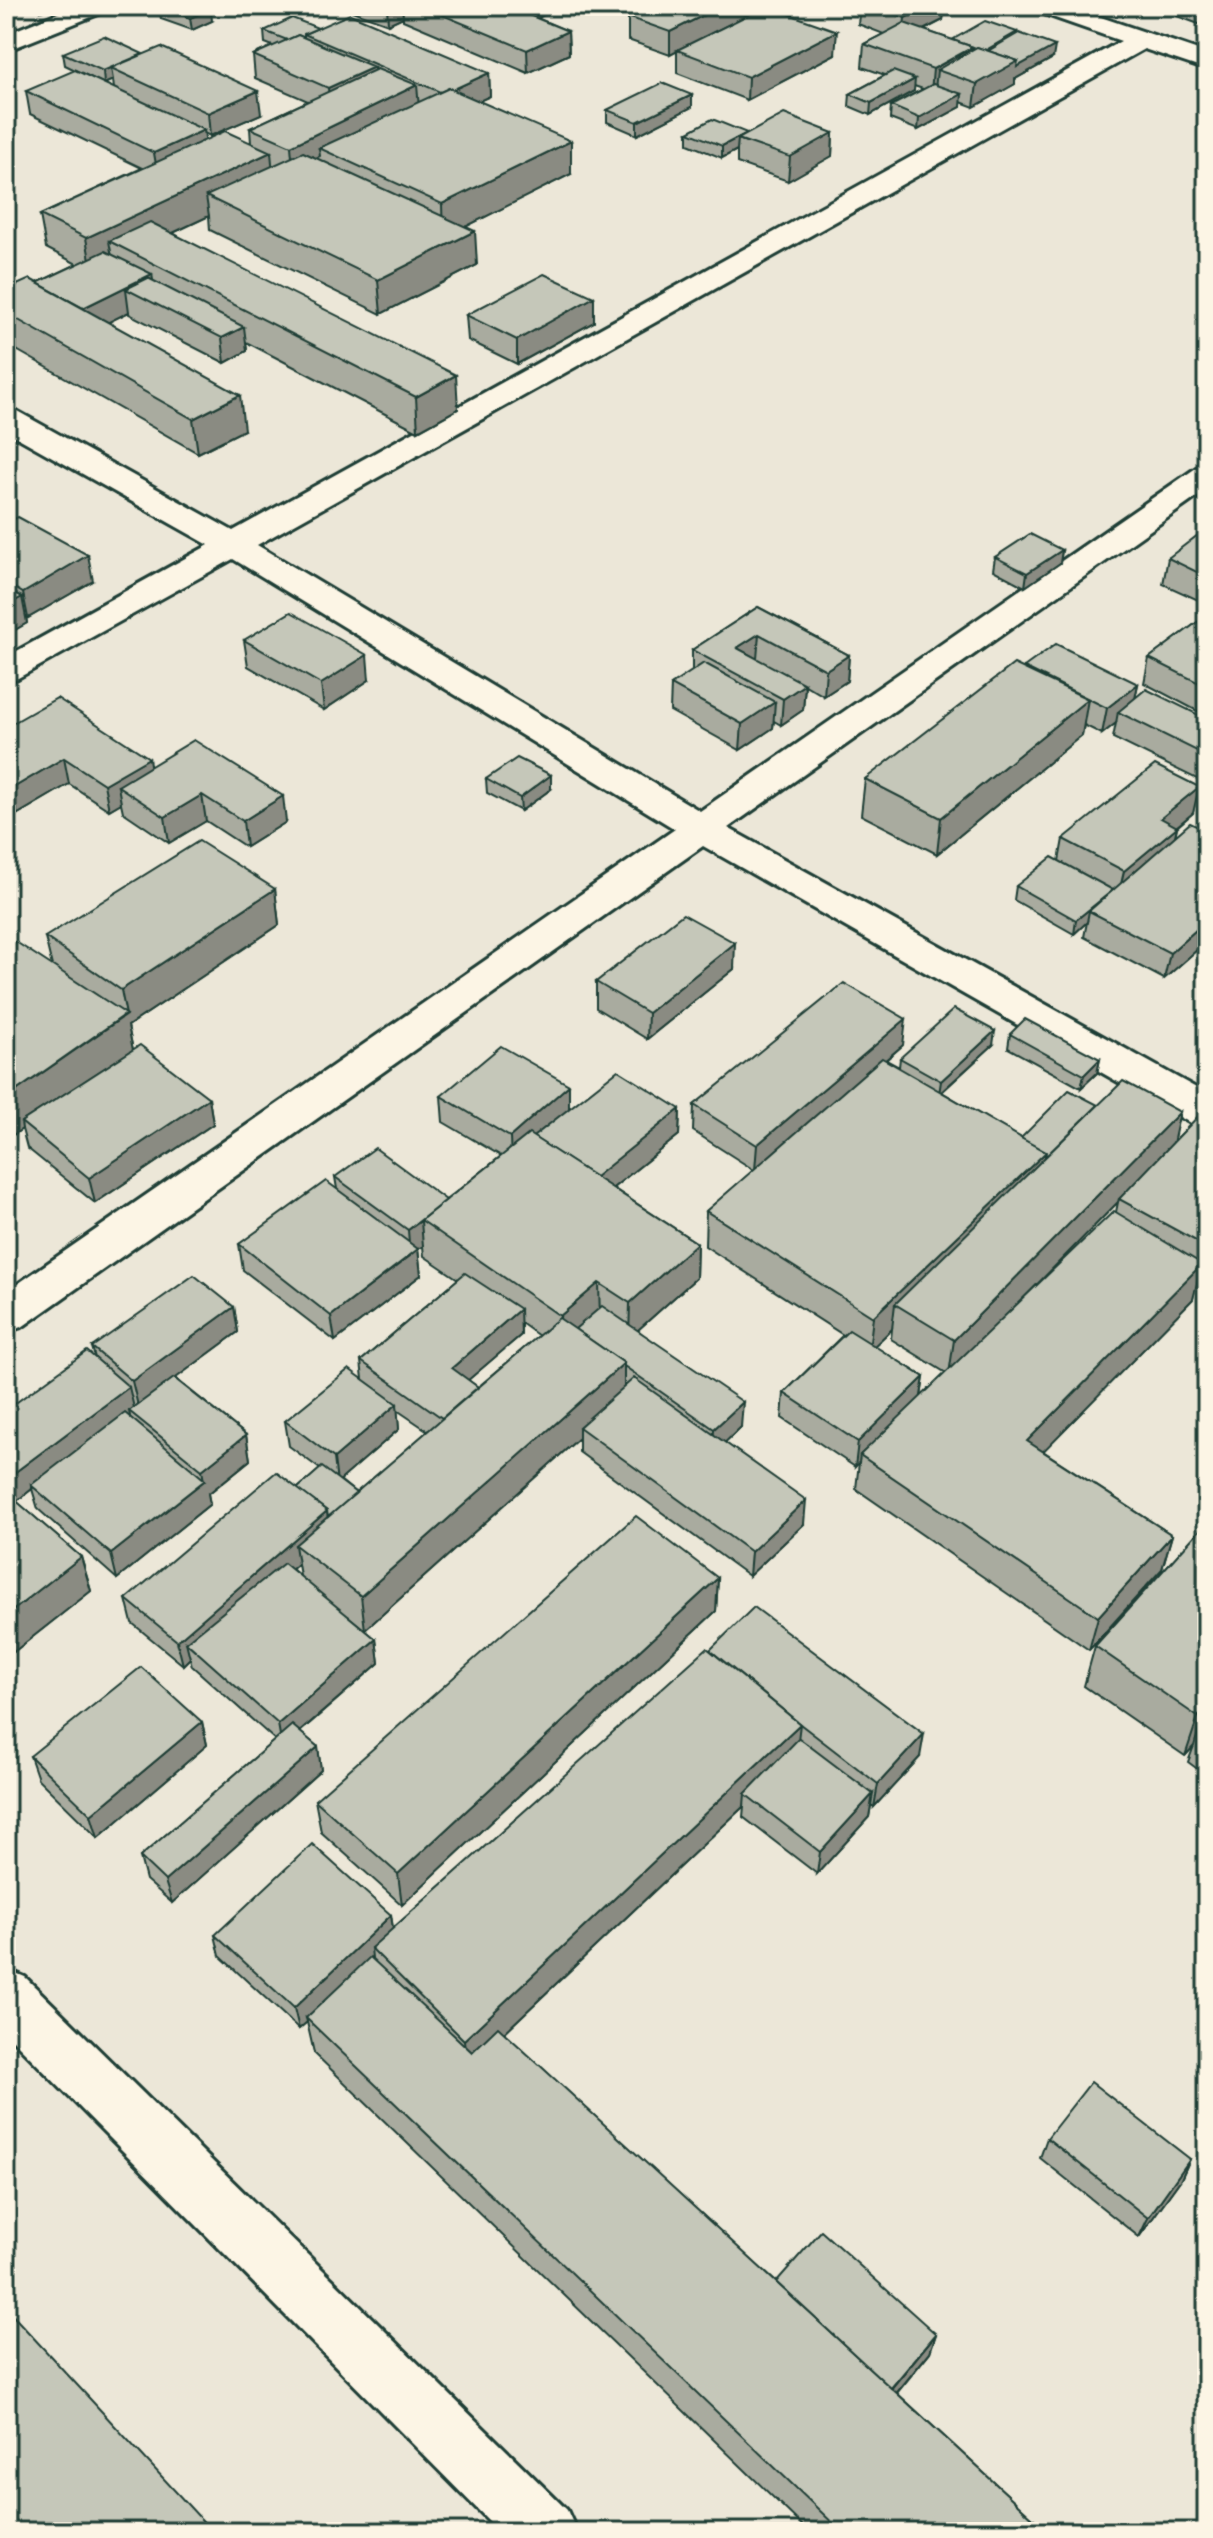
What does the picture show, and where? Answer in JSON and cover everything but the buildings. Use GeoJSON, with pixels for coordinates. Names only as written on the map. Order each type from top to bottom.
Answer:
{"type":"FeatureCollection","features":[{"type":"Feature","properties":{"kind":"street"},"geometry":{"type":"LineString","coordinates":[[6,43],[97,6]]}},
{"type":"Feature","properties":{"kind":"street"},"geometry":{"type":"LineString","coordinates":[[1044,6],[1207,62]]}},
{"type":"Feature","properties":{"kind":"street"},"geometry":{"type":"LineString","coordinates":[[6,671],[1141,40]]}},
{"type":"Feature","properties":{"kind":"street"},"geometry":{"type":"LineString","coordinates":[[6,418],[232,544],[702,829],[1207,1113]]}},
{"type":"Feature","properties":{"kind":"street"},"geometry":{"type":"LineString","coordinates":[[6,1315],[1207,475]]}},
{"type":"Feature","properties":{"kind":"street"},"geometry":{"type":"LineString","coordinates":[[6,1995],[545,2532]]}},
{"type":"Feature","properties":{"kind":"shaded area"},"geometry":{"type":"Polygon","coordinates":[[[6,6],[1207,6],[1207,2532],[6,2532],[6,6]]]}}]}
